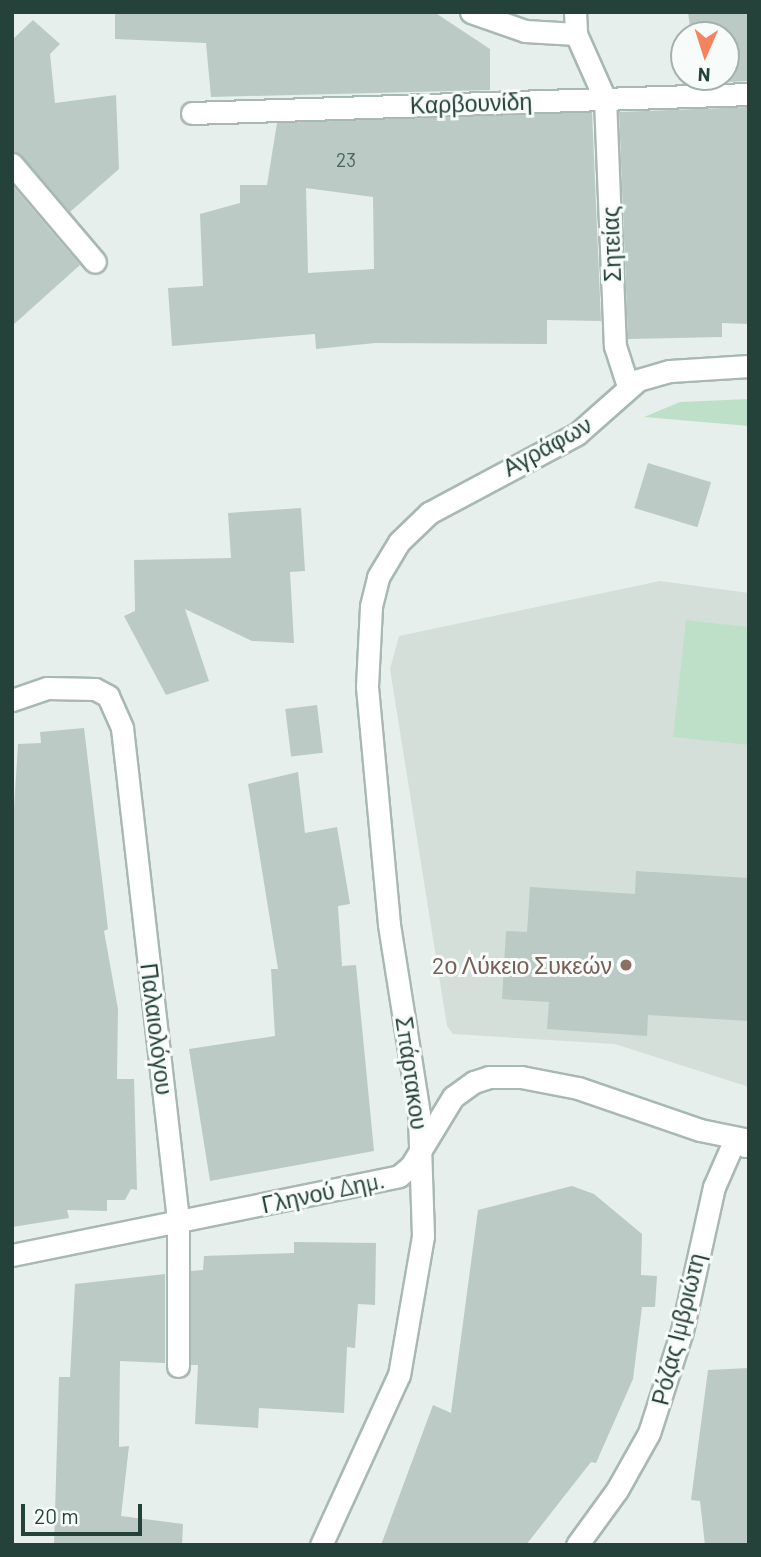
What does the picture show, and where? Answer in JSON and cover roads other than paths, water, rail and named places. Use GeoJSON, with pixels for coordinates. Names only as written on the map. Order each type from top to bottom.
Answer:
{"type":"FeatureCollection","features":[{"type":"Feature","properties":{"kind":"street"},"geometry":{"type":"LineString","coordinates":[[471,12],[525,31],[576,34]]}},
{"type":"Feature","properties":{"kind":"street"},"geometry":{"type":"LineString","coordinates":[[575,12],[576,34],[605,99]]}},
{"type":"Feature","properties":{"kind":"street","name":"Καρβουνίδη"},"geometry":{"type":"LineString","coordinates":[[192,113],[749,94]]}},
{"type":"Feature","properties":{"kind":"street","name":"Σητείας"},"geometry":{"type":"LineString","coordinates":[[605,99],[615,346],[628,386]]}},
{"type":"Feature","properties":{"kind":"street"},"geometry":{"type":"LineString","coordinates":[[12,164],[95,262]]}},
{"type":"Feature","properties":{"kind":"street","name":"Αγράφων"},"geometry":{"type":"LineString","coordinates":[[375,584],[400,542],[429,513],[577,434],[628,386],[670,371],[749,366]]}},
{"type":"Feature","properties":{"kind":"street","name":"Σπάρτακου"},"geometry":{"type":"LineString","coordinates":[[321,1545],[382,1420],[408,1344],[423,1236],[422,1147],[389,924],[372,759],[367,662],[375,584]]}},
{"type":"Feature","properties":{"kind":"street","name":"Παλαιολόγου"},"geometry":{"type":"LineString","coordinates":[[12,700],[47,688],[71,686],[95,689],[108,696],[119,719],[127,765],[178,1220],[182,1295],[178,1366]]}},
{"type":"Feature","properties":{"kind":"street","name":"Γληνού Δημ."},"geometry":{"type":"LineString","coordinates":[[12,1255],[386,1180],[406,1172],[458,1093],[474,1082],[497,1076],[579,1088],[744,1143]]}},
{"type":"Feature","properties":{"kind":"street","name":"Ρόζας Ιμβριώτη"},"geometry":{"type":"LineString","coordinates":[[578,1545],[625,1477],[657,1414],[682,1331],[714,1187],[744,1143]]}},
{"type":"Feature","properties":{"kind":"place","name":"2ο Λύκειο Συκεών"},"geometry":{"type":"Point","coordinates":[626,965]}}]}
